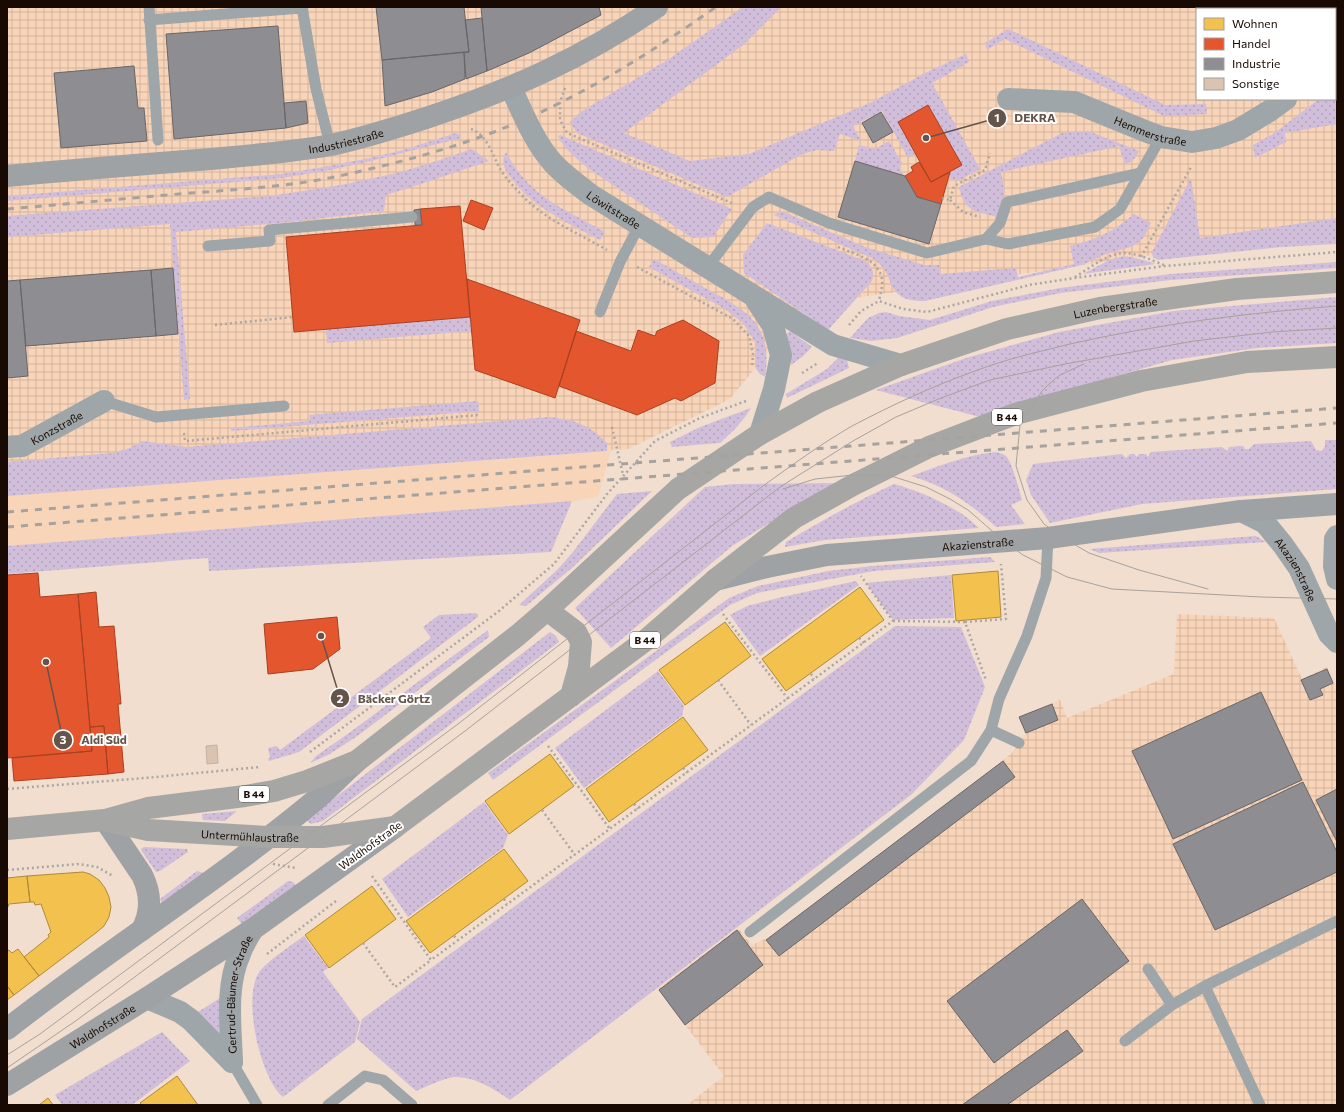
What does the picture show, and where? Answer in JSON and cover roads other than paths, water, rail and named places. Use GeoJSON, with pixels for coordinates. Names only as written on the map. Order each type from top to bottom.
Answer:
{"type":"FeatureCollection","features":[{"type":"Feature","properties":{"kind":"main road","name":"Luzenbergstraße"},"geometry":{"type":"LineString","coordinates":[[901,365],[1007,329],[1100,308],[1237,289],[1337,282]]}},
{"type":"Feature","properties":{"kind":"main road","name":"B 44"},"geometry":{"type":"LineString","coordinates":[[715,580],[794,518],[853,485],[929,447],[1015,414],[1141,381],[1247,362],[1337,357]]}},
{"type":"Feature","properties":{"kind":"main road","name":"B 44"},"geometry":{"type":"LineString","coordinates":[[357,761],[548,610],[678,489],[760,434],[818,402],[901,365]]}},
{"type":"Feature","properties":{"kind":"main road","name":"Waldhofstraße"},"geometry":{"type":"LineString","coordinates":[[395,827],[646,640],[715,580]]}},
{"type":"Feature","properties":{"kind":"main road"},"geometry":{"type":"LineString","coordinates":[[548,610],[576,632],[581,642],[579,667],[571,696]]}},
{"type":"Feature","properties":{"kind":"main road","name":"Untermühlaustraße"},"geometry":{"type":"LineString","coordinates":[[7,829],[105,820],[148,808],[274,791],[307,781],[357,761]]}},
{"type":"Feature","properties":{"kind":"main road","name":"Untermühlaustraße"},"geometry":{"type":"LineString","coordinates":[[105,820],[148,830],[268,837],[323,837],[395,827]]}},
{"type":"Feature","properties":{"kind":"street","name":"Industriestraße"},"geometry":{"type":"LineString","coordinates":[[7,176],[260,155],[330,145],[383,132],[470,104],[511,88],[587,51],[657,7]]}},
{"type":"Feature","properties":{"kind":"street","name":"Löwitstraße"},"geometry":{"type":"LineString","coordinates":[[511,88],[533,134],[553,163],[564,174],[591,195],[833,345],[901,365]]}},
{"type":"Feature","properties":{"kind":"street","name":"Hemmerstraße"},"geometry":{"type":"LineString","coordinates":[[1008,99],[1074,102],[1161,137],[1192,142],[1216,138],[1238,130],[1275,103]]}},
{"type":"Feature","properties":{"kind":"street","name":"Löwitstraße"},"geometry":{"type":"LineString","coordinates":[[753,296],[772,326],[781,355],[774,389],[760,434]]}},
{"type":"Feature","properties":{"kind":"street","name":"Konzstraße"},"geometry":{"type":"LineString","coordinates":[[7,447],[22,446],[104,401]]}},
{"type":"Feature","properties":{"kind":"street","name":"Akazienstraße"},"geometry":{"type":"LineString","coordinates":[[715,580],[827,555],[1048,538],[1241,511],[1337,504]]}},
{"type":"Feature","properties":{"kind":"street","name":"Akazienstraße"},"geometry":{"type":"LineString","coordinates":[[1241,511],[1265,523],[1283,545],[1299,568],[1329,634],[1337,642]]}},
{"type":"Feature","properties":{"kind":"street"},"geometry":{"type":"LineString","coordinates":[[1337,536],[1335,539],[1334,566],[1337,579]]}},
{"type":"Feature","properties":{"kind":"street"},"geometry":{"type":"LineString","coordinates":[[7,1037],[14,1024],[76,976],[142,930],[268,837],[320,796],[357,761]]}},
{"type":"Feature","properties":{"kind":"street"},"geometry":{"type":"LineString","coordinates":[[105,820],[147,884],[150,904],[149,913],[142,930]]}},
{"type":"Feature","properties":{"kind":"street","name":"Waldhofstraße"},"geometry":{"type":"LineString","coordinates":[[10,1080],[147,998],[253,929],[395,827]]}},
{"type":"Feature","properties":{"kind":"street","name":"Gertrud-Bäumer-Straße"},"geometry":{"type":"LineString","coordinates":[[232,1062],[230,997],[232,980],[239,954],[253,929]]}},
{"type":"Feature","properties":{"kind":"street","name":"Gertrud-Bäumer-Straße"},"geometry":{"type":"LineString","coordinates":[[147,998],[180,1012],[191,1020],[232,1062]]}},
{"type":"Feature","properties":{"kind":"lane"},"geometry":{"type":"LineString","coordinates":[[149,7],[158,140]]}},
{"type":"Feature","properties":{"kind":"lane"},"geometry":{"type":"LineString","coordinates":[[149,20],[302,8],[316,89],[330,145]]}},
{"type":"Feature","properties":{"kind":"lane"},"geometry":{"type":"LineString","coordinates":[[707,268],[752,209],[769,198],[829,224],[927,253],[986,238],[1008,244],[1095,227],[1120,209],[1161,137]]}},
{"type":"Feature","properties":{"kind":"lane"},"geometry":{"type":"LineString","coordinates":[[986,238],[1000,223],[1007,202],[1140,173]]}},
{"type":"Feature","properties":{"kind":"lane"},"geometry":{"type":"LineString","coordinates":[[208,246],[270,241],[269,230],[412,217]]}},
{"type":"Feature","properties":{"kind":"lane"},"geometry":{"type":"LineString","coordinates":[[600,312],[622,258],[639,226]]}},
{"type":"Feature","properties":{"kind":"lane"},"geometry":{"type":"LineString","coordinates":[[104,401],[156,417],[284,406]]}},
{"type":"Feature","properties":{"kind":"lane"},"geometry":{"type":"LineString","coordinates":[[750,932],[971,761],[991,730],[999,699],[1027,636],[1046,578],[1048,538]]}},
{"type":"Feature","properties":{"kind":"lane"},"geometry":{"type":"LineString","coordinates":[[991,730],[1019,743]]}},
{"type":"Feature","properties":{"kind":"lane"},"geometry":{"type":"LineString","coordinates":[[1125,1041],[1172,1005],[1205,986],[1337,921]]}},
{"type":"Feature","properties":{"kind":"lane"},"geometry":{"type":"LineString","coordinates":[[1148,969],[1172,1005]]}},
{"type":"Feature","properties":{"kind":"lane"},"geometry":{"type":"LineString","coordinates":[[1205,986],[1260,1105]]}},
{"type":"Feature","properties":{"kind":"lane","name":"Gertrud-Bäumer-Straße"},"geometry":{"type":"LineString","coordinates":[[232,1062],[257,1105]]}},
{"type":"Feature","properties":{"kind":"lane"},"geometry":{"type":"LineString","coordinates":[[328,1105],[365,1076],[383,1080],[412,1105]]}},
{"type":"Feature","properties":{"kind":"tram line"},"geometry":{"type":"LineString","coordinates":[[7,1055],[40,1034],[458,724],[763,486],[818,447],[852,426],[913,396],[959,377],[998,363],[1070,344],[1203,320],[1337,306]]}},
{"type":"Feature","properties":{"kind":"tram line"},"geometry":{"type":"LineString","coordinates":[[7,1068],[77,1020],[465,731],[780,487],[853,441],[896,417],[990,380],[1065,364],[1194,341],[1272,332],[1337,328]]}},
{"type":"Feature","properties":{"kind":"tram line"},"geometry":{"type":"LineString","coordinates":[[1084,364],[1060,375],[1050,383],[1042,391],[1020,425],[1016,466],[1027,500],[1044,524],[1060,536],[1089,553],[1139,570],[1208,589]]}},
{"type":"Feature","properties":{"kind":"tram line"},"geometry":{"type":"LineString","coordinates":[[783,489],[815,479],[853,475],[888,475],[926,487],[950,499],[968,510],[1005,542],[1023,555],[1067,577],[1112,589],[1261,597],[1337,599]]}},
{"type":"Feature","properties":{"kind":"railway"},"geometry":{"type":"LineString","coordinates":[[7,209],[290,184],[348,174],[416,157],[483,136],[545,110],[604,79],[661,44],[716,7]]}},
{"type":"Feature","properties":{"kind":"railway"},"geometry":{"type":"LineString","coordinates":[[7,512],[1337,408]]}},
{"type":"Feature","properties":{"kind":"railway"},"geometry":{"type":"LineString","coordinates":[[7,527],[1337,423]]}},
{"type":"Feature","properties":{"kind":"place","name":"DEKRA"},"geometry":{"type":"Point","coordinates":[926,138]}},
{"type":"Feature","properties":{"kind":"place","name":"Bäcker Görtz"},"geometry":{"type":"Point","coordinates":[321,636]}},
{"type":"Feature","properties":{"kind":"place","name":"Aldi Süd"},"geometry":{"type":"Point","coordinates":[46,662]}}]}
